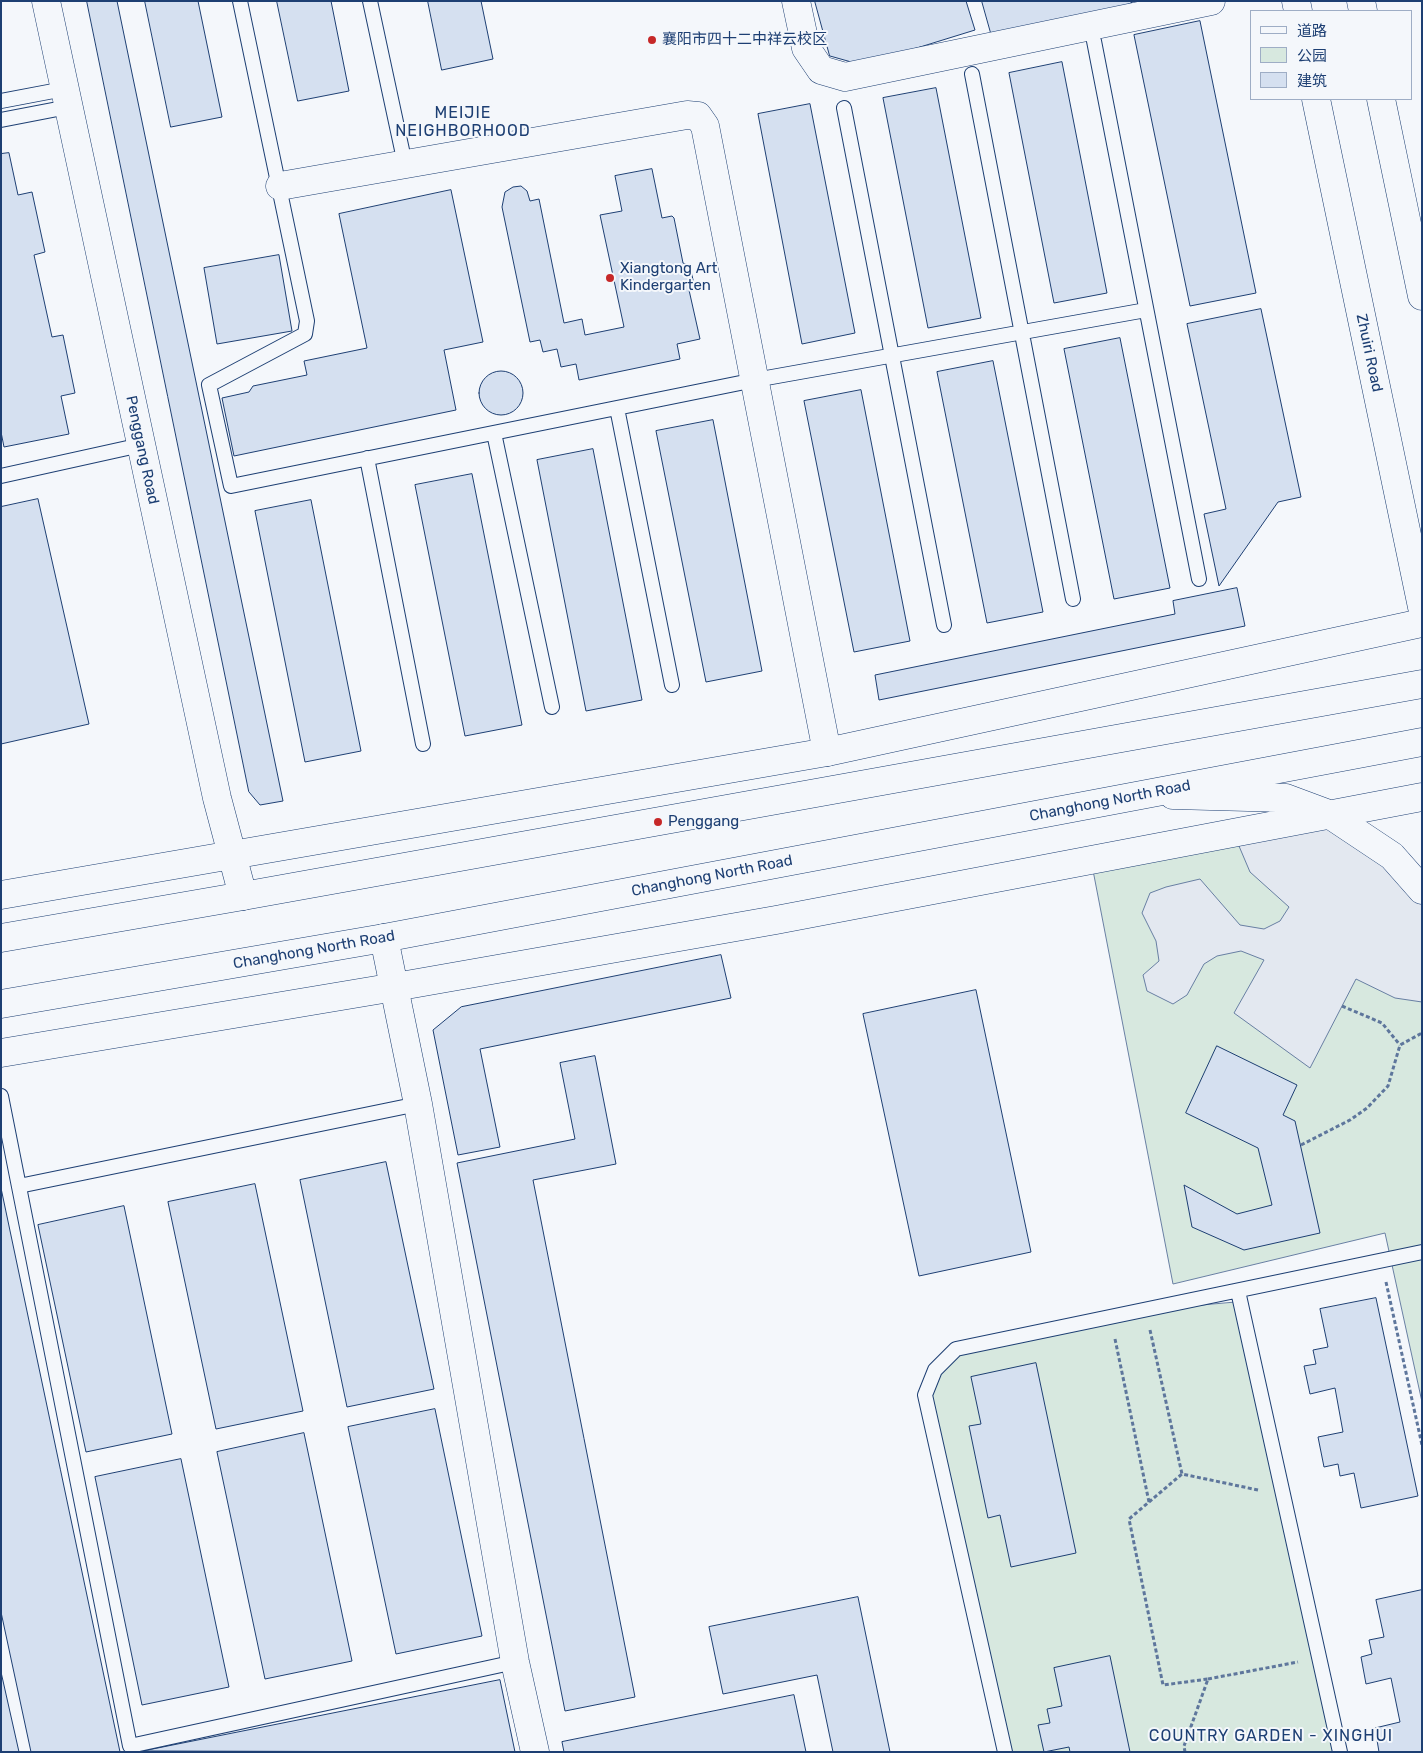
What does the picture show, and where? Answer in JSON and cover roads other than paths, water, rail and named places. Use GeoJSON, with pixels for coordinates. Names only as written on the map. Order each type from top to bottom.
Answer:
{"type":"FeatureCollection","features":[{"type":"Feature","properties":{"kind":"main road","name":"Penggang Road"},"geometry":{"type":"LineString","coordinates":[[46,1],[217,798],[243,896]]}},
{"type":"Feature","properties":{"kind":"main road"},"geometry":{"type":"LineString","coordinates":[[796,1],[806,48],[821,70],[845,77],[1181,4],[1211,1]]}},
{"type":"Feature","properties":{"kind":"main road","name":"Zhuiri Road"},"geometry":{"type":"LineString","coordinates":[[1316,100],[1422,607]]}},
{"type":"Feature","properties":{"kind":"main road"},"geometry":{"type":"LineString","coordinates":[[1381,100],[1422,296]]}},
{"type":"Feature","properties":{"kind":"main road"},"geometry":{"type":"LineString","coordinates":[[280,186],[687,115],[698,116],[706,126],[827,752]]}},
{"type":"Feature","properties":{"kind":"main road"},"geometry":{"type":"LineString","coordinates":[[1,895],[827,752],[1422,623]]}},
{"type":"Feature","properties":{"kind":"main road"},"geometry":{"type":"LineString","coordinates":[[1,938],[1422,684]]}},
{"type":"Feature","properties":{"kind":"main road","name":"Changhong North Road"},"geometry":{"type":"LineString","coordinates":[[1,1004],[384,938],[1422,742]]}},
{"type":"Feature","properties":{"kind":"main road"},"geometry":{"type":"LineString","coordinates":[[1146,794],[1286,798],[1330,814],[1392,856],[1422,890]]}},
{"type":"Feature","properties":{"kind":"main road"},"geometry":{"type":"LineString","coordinates":[[1,1053],[395,987],[821,912],[1422,797]]}},
{"type":"Feature","properties":{"kind":"main road"},"geometry":{"type":"LineString","coordinates":[[384,938],[418,1104],[515,1662],[535,1752]]}},
{"type":"Feature","properties":{"kind":"lane"},"geometry":{"type":"LineString","coordinates":[[240,1],[307,321],[305,334],[208,385],[231,486],[755,380],[1146,310]]}},
{"type":"Feature","properties":{"kind":"lane"},"geometry":{"type":"LineString","coordinates":[[370,1],[405,164]]}},
{"type":"Feature","properties":{"kind":"lane"},"geometry":{"type":"LineString","coordinates":[[1094,41],[1199,578]]}},
{"type":"Feature","properties":{"kind":"lane"},"geometry":{"type":"LineString","coordinates":[[972,74],[1020,332],[1073,599]]}},
{"type":"Feature","properties":{"kind":"lane"},"geometry":{"type":"LineString","coordinates":[[1,101],[66,98]]}},
{"type":"Feature","properties":{"kind":"lane"},"geometry":{"type":"LineString","coordinates":[[1,120],[66,98]]}},
{"type":"Feature","properties":{"kind":"lane"},"geometry":{"type":"LineString","coordinates":[[844,108],[944,625]]}},
{"type":"Feature","properties":{"kind":"lane"},"geometry":{"type":"LineString","coordinates":[[617,408],[672,685]]}},
{"type":"Feature","properties":{"kind":"lane"},"geometry":{"type":"LineString","coordinates":[[494,433],[552,707]]}},
{"type":"Feature","properties":{"kind":"lane"},"geometry":{"type":"LineString","coordinates":[[1,476],[141,445]]}},
{"type":"Feature","properties":{"kind":"lane"},"geometry":{"type":"LineString","coordinates":[[367,458],[423,744]]}},
{"type":"Feature","properties":{"kind":"lane"},"geometry":{"type":"LineString","coordinates":[[1,1096],[130,1746],[515,1662]]}},
{"type":"Feature","properties":{"kind":"lane"},"geometry":{"type":"LineString","coordinates":[[19,1186],[418,1104]]}},
{"type":"Feature","properties":{"kind":"lane"},"geometry":{"type":"LineString","coordinates":[[1005,1752],[925,1395],[935,1370],[956,1349],[1422,1252]]}},
{"type":"Feature","properties":{"kind":"lane"},"geometry":{"type":"LineString","coordinates":[[1238,1291],[1340,1752]]}},
{"type":"Feature","properties":{"kind":"place","name":"襄阳市四十二中祥云校区"},"geometry":{"type":"Point","coordinates":[652,40]}},
{"type":"Feature","properties":{"kind":"place","name":"Xiangtong Art Kindergarten"},"geometry":{"type":"Point","coordinates":[610,278]}},
{"type":"Feature","properties":{"kind":"place","name":"Penggang"},"geometry":{"type":"Point","coordinates":[658,822]}},
{"type":"Feature","properties":{"kind":"district","name":"MEIJIE NEIGHBORHOOD"},"geometry":{"type":"Point","coordinates":[463,122]}},
{"type":"Feature","properties":{"kind":"district","name":"COUNTRY GARDEN - XINGHUI"},"geometry":{"type":"Point","coordinates":[1271,1736]}}]}
